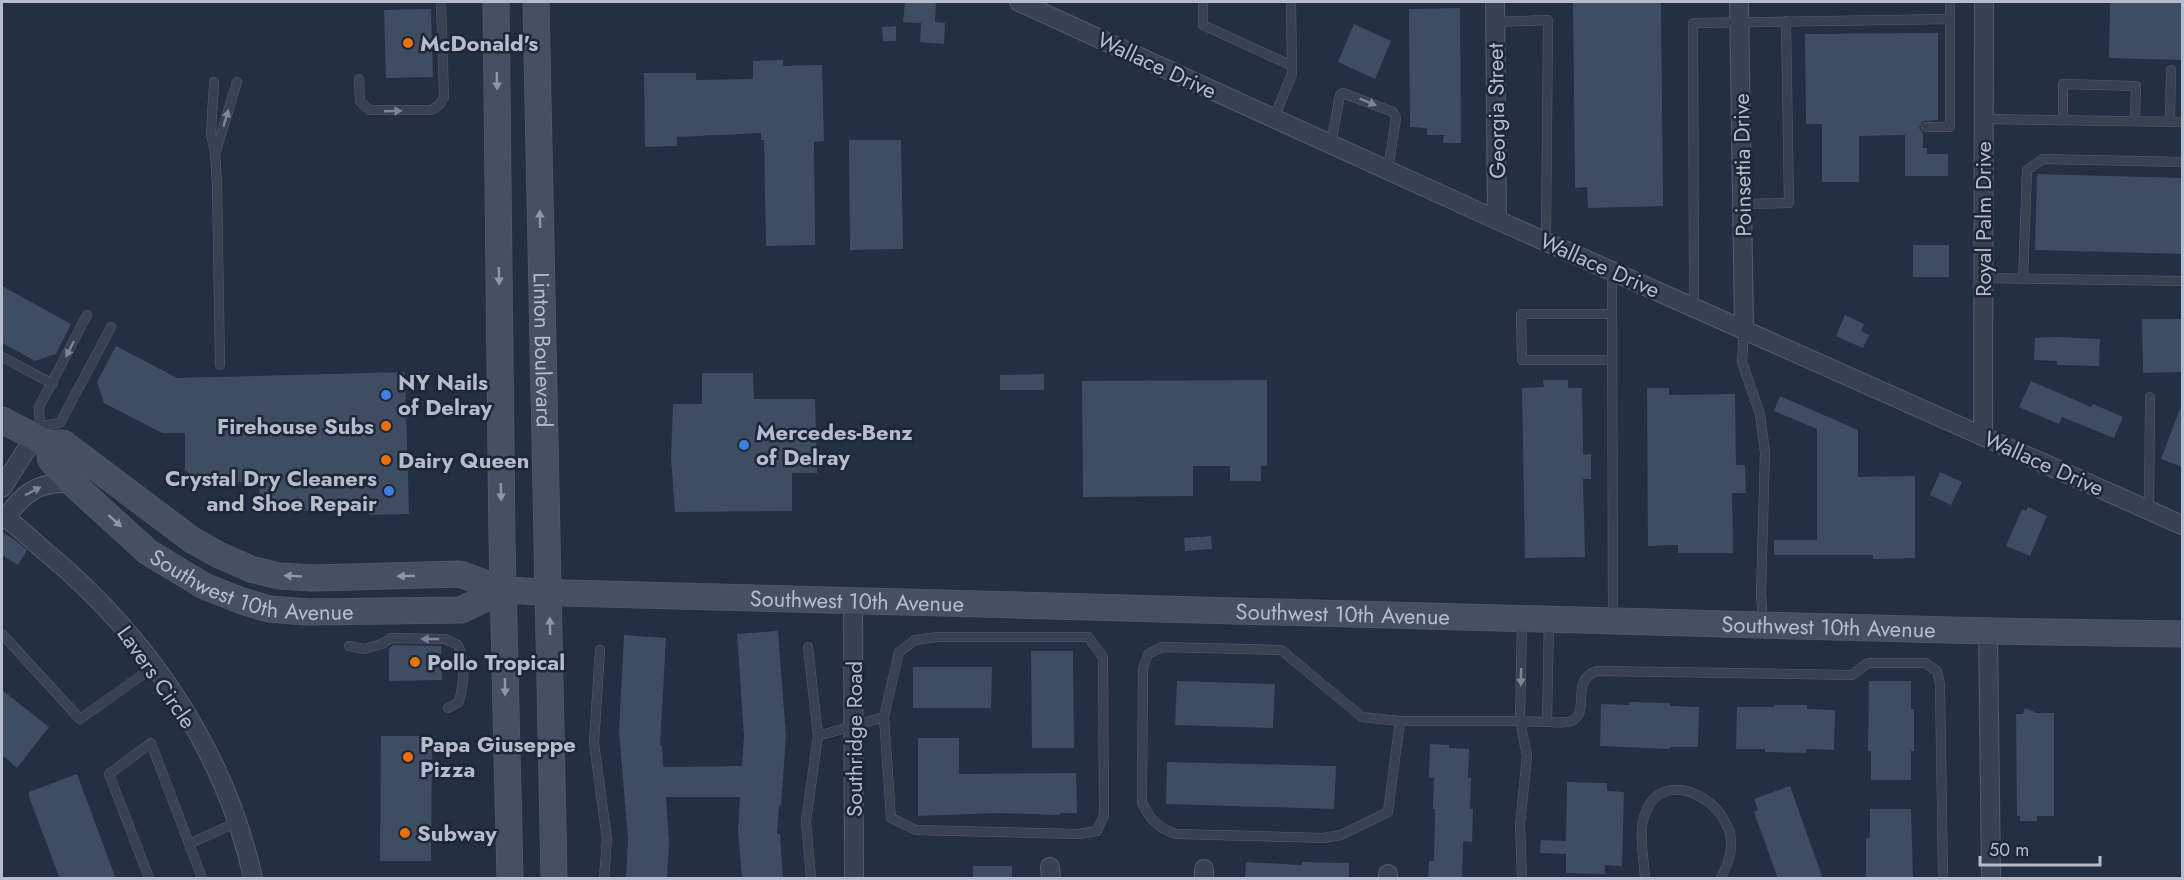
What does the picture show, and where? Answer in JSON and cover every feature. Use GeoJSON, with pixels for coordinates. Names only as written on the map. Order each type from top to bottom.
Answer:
{"type":"FeatureCollection","features":[{"type":"Feature","properties":{"kind":"street","name":"Linton Boulevard"},"geometry":{"type":"LineString","coordinates":[[496,2],[503,590],[510,879]]}},
{"type":"Feature","properties":{"kind":"street","name":"Linton Boulevard"},"geometry":{"type":"LineString","coordinates":[[536,2],[554,879]]}},
{"type":"Feature","properties":{"kind":"street","name":"Wallace Drive"},"geometry":{"type":"LineString","coordinates":[[1019,2],[1497,220],[2182,525]]}},
{"type":"Feature","properties":{"kind":"street","name":"Georgia Street"},"geometry":{"type":"LineString","coordinates":[[1495,2],[1497,220]]}},
{"type":"Feature","properties":{"kind":"street","name":"Poinsettia Drive"},"geometry":{"type":"LineString","coordinates":[[1739,2],[1744,329]]}},
{"type":"Feature","properties":{"kind":"street","name":"Royal Palm Drive"},"geometry":{"type":"LineString","coordinates":[[1983,436],[1984,2]]}},
{"type":"Feature","properties":{"kind":"street","name":"Southwest 10th Avenue"},"geometry":{"type":"LineString","coordinates":[[2,420],[63,443],[192,540],[251,569],[279,576],[313,578],[460,574],[503,590],[549,592],[1988,631],[2182,634]]}},
{"type":"Feature","properties":{"kind":"street","name":"Southwest 10th Avenue"},"geometry":{"type":"LineString","coordinates":[[41,435],[51,460],[71,482],[148,552],[204,586],[269,609],[308,612],[461,610],[503,590]]}},
{"type":"Feature","properties":{"kind":"street"},"geometry":{"type":"LineString","coordinates":[[2,488],[41,435]]}},
{"type":"Feature","properties":{"kind":"street"},"geometry":{"type":"LineString","coordinates":[[3,516],[25,495],[47,483],[71,482]]}},
{"type":"Feature","properties":{"kind":"street","name":"Lavers Circle"},"geometry":{"type":"LineString","coordinates":[[3,516],[102,603],[155,666],[182,706],[205,747],[237,822],[253,879]]}},
{"type":"Feature","properties":{"kind":"street","name":"Southridge Road"},"geometry":{"type":"LineString","coordinates":[[854,600],[854,879]]}},
{"type":"Feature","properties":{"kind":"street"},"geometry":{"type":"LineString","coordinates":[[1988,631],[1991,879]]}},
{"type":"Feature","properties":{"kind":"lane"},"geometry":{"type":"LineString","coordinates":[[359,79],[360,101],[369,110],[431,110],[439,105],[444,97],[441,2]]}},
{"type":"Feature","properties":{"kind":"lane"},"geometry":{"type":"LineString","coordinates":[[1203,2],[1203,25],[1292,66]]}},
{"type":"Feature","properties":{"kind":"lane"},"geometry":{"type":"LineString","coordinates":[[1274,118],[1292,74],[1291,2]]}},
{"type":"Feature","properties":{"kind":"lane"},"geometry":{"type":"LineString","coordinates":[[1926,127],[1950,127],[1950,2]]}},
{"type":"Feature","properties":{"kind":"lane"},"geometry":{"type":"LineString","coordinates":[[1694,307],[1693,23],[1950,19]]}},
{"type":"Feature","properties":{"kind":"lane"},"geometry":{"type":"LineString","coordinates":[[1495,22],[1548,20],[1546,242]]}},
{"type":"Feature","properties":{"kind":"lane"},"geometry":{"type":"LineString","coordinates":[[1742,204],[1789,203],[1786,21]]}},
{"type":"Feature","properties":{"kind":"lane"},"geometry":{"type":"LineString","coordinates":[[2170,70],[2170,121]]}},
{"type":"Feature","properties":{"kind":"lane"},"geometry":{"type":"LineString","coordinates":[[214,82],[211,134],[215,153],[220,365]]}},
{"type":"Feature","properties":{"kind":"lane"},"geometry":{"type":"LineString","coordinates":[[215,153],[237,82]]}},
{"type":"Feature","properties":{"kind":"lane"},"geometry":{"type":"LineString","coordinates":[[2063,120],[2063,84],[2136,86],[2135,121]]}},
{"type":"Feature","properties":{"kind":"lane"},"geometry":{"type":"LineString","coordinates":[[1330,144],[1340,95],[1343,93],[1393,112],[1396,118],[1388,170]]}},
{"type":"Feature","properties":{"kind":"lane"},"geometry":{"type":"LineString","coordinates":[[1984,119],[2182,122]]}},
{"type":"Feature","properties":{"kind":"lane"},"geometry":{"type":"LineString","coordinates":[[2023,279],[2027,170],[2043,159],[2182,162]]}},
{"type":"Feature","properties":{"kind":"lane"},"geometry":{"type":"LineString","coordinates":[[1612,271],[1614,621]]}},
{"type":"Feature","properties":{"kind":"lane"},"geometry":{"type":"LineString","coordinates":[[1983,278],[2182,281]]}},
{"type":"Feature","properties":{"kind":"lane"},"geometry":{"type":"LineString","coordinates":[[1612,314],[1521,314],[1522,360],[1612,360]]}},
{"type":"Feature","properties":{"kind":"lane"},"geometry":{"type":"LineString","coordinates":[[87,315],[39,407],[41,435],[60,423],[111,327]]}},
{"type":"Feature","properties":{"kind":"lane"},"geometry":{"type":"LineString","coordinates":[[1744,329],[1742,362],[1760,414],[1765,452],[1761,594],[1763,625]]}},
{"type":"Feature","properties":{"kind":"lane"},"geometry":{"type":"LineString","coordinates":[[2,357],[53,384]]}},
{"type":"Feature","properties":{"kind":"lane"},"geometry":{"type":"LineString","coordinates":[[2149,509],[2150,397]]}},
{"type":"Feature","properties":{"kind":"lane"},"geometry":{"type":"LineString","coordinates":[[1522,618],[1520,721],[1527,756],[1520,825],[1522,879]]}},
{"type":"Feature","properties":{"kind":"lane"},"geometry":{"type":"LineString","coordinates":[[1547,722],[1549,619]]}},
{"type":"Feature","properties":{"kind":"lane"},"geometry":{"type":"LineString","coordinates":[[2,634],[80,719],[155,666]]}},
{"type":"Feature","properties":{"kind":"lane"},"geometry":{"type":"LineString","coordinates":[[938,637],[1088,637],[1103,657],[1104,815],[1097,831],[1078,834],[916,830],[891,818],[884,717],[899,652],[915,640],[938,637]]}},
{"type":"Feature","properties":{"kind":"lane"},"geometry":{"type":"LineString","coordinates":[[350,646],[363,650],[382,644],[391,638],[445,639],[458,645],[463,656],[463,688],[459,702],[448,708]]}},
{"type":"Feature","properties":{"kind":"lane"},"geometry":{"type":"LineString","coordinates":[[808,647],[818,736],[806,821],[811,879]]}},
{"type":"Feature","properties":{"kind":"lane"},"geometry":{"type":"LineString","coordinates":[[1400,721],[1388,812],[1341,835],[1323,838],[1176,834],[1154,823],[1142,802],[1143,669],[1148,654],[1162,647],[1281,650],[1362,717],[1400,721],[1567,723],[1577,717],[1582,707],[1581,686],[1584,680],[1592,673],[1598,672],[1852,675],[1868,663],[1925,663],[1937,671],[1940,684],[1943,879]]}},
{"type":"Feature","properties":{"kind":"lane"},"geometry":{"type":"LineString","coordinates":[[600,650],[594,743],[607,838],[603,879]]}},
{"type":"Feature","properties":{"kind":"lane"},"geometry":{"type":"LineString","coordinates":[[818,736],[884,717]]}},
{"type":"Feature","properties":{"kind":"lane"},"geometry":{"type":"LineString","coordinates":[[149,879],[110,774],[151,743],[202,879]]}},
{"type":"Feature","properties":{"kind":"lane"},"geometry":{"type":"LineString","coordinates":[[1646,879],[1642,822],[1646,811],[1662,793],[1686,790],[1704,797],[1719,810],[1728,826],[1731,845],[1728,864],[1721,879]]}},
{"type":"Feature","properties":{"kind":"lane"},"geometry":{"type":"LineString","coordinates":[[189,844],[237,822]]}},
{"type":"Feature","properties":{"kind":"building"},"geometry":{"type":"Polygon","coordinates":[[[905,2],[936,2],[935,22],[945,23],[944,44],[920,42],[921,23],[903,22],[905,2]]]}},
{"type":"Feature","properties":{"kind":"building"},"geometry":{"type":"Polygon","coordinates":[[[1573,2],[1661,2],[1663,206],[1588,208],[1587,187],[1575,188],[1573,2]]]}},
{"type":"Feature","properties":{"kind":"building"},"geometry":{"type":"Polygon","coordinates":[[[2110,2],[2182,2],[2182,60],[2109,58],[2110,2]]]}},
{"type":"Feature","properties":{"kind":"building"},"geometry":{"type":"Polygon","coordinates":[[[1460,8],[1461,143],[1443,143],[1444,135],[1427,135],[1427,128],[1410,127],[1409,9],[1460,8]]]}},
{"type":"Feature","properties":{"kind":"building","name":"McDonald's"},"geometry":{"type":"Polygon","coordinates":[[[431,9],[433,77],[386,78],[384,10],[431,9]]]}},
{"type":"Feature","properties":{"kind":"building"},"geometry":{"type":"Polygon","coordinates":[[[1354,24],[1391,41],[1375,79],[1338,62],[1354,24]]]}},
{"type":"Feature","properties":{"kind":"building"},"geometry":{"type":"Polygon","coordinates":[[[896,26],[896,41],[883,41],[882,27],[896,26]]]}},
{"type":"Feature","properties":{"kind":"building"},"geometry":{"type":"Polygon","coordinates":[[[1938,33],[1938,120],[1923,121],[1919,128],[1923,133],[1923,148],[1927,148],[1927,154],[1948,154],[1948,176],[1905,176],[1905,135],[1859,136],[1859,182],[1822,182],[1822,124],[1806,124],[1805,34],[1938,33]]]}},
{"type":"Feature","properties":{"kind":"building"},"geometry":{"type":"Polygon","coordinates":[[[783,60],[783,66],[822,65],[824,141],[814,142],[815,245],[766,246],[764,140],[761,140],[761,133],[677,137],[677,146],[645,147],[644,73],[696,73],[696,80],[753,79],[753,61],[783,60]]]}},
{"type":"Feature","properties":{"kind":"building"},"geometry":{"type":"Polygon","coordinates":[[[849,140],[901,140],[903,249],[850,250],[849,140]]]}},
{"type":"Feature","properties":{"kind":"building"},"geometry":{"type":"Polygon","coordinates":[[[2037,174],[2182,178],[2182,254],[2035,250],[2037,174]]]}},
{"type":"Feature","properties":{"kind":"building"},"geometry":{"type":"Polygon","coordinates":[[[1913,245],[1949,245],[1949,277],[1913,277],[1913,245]]]}},
{"type":"Feature","properties":{"kind":"building"},"geometry":{"type":"Polygon","coordinates":[[[2,286],[71,324],[56,354],[35,361],[2,343],[2,286]]]}},
{"type":"Feature","properties":{"kind":"building"},"geometry":{"type":"Polygon","coordinates":[[[1845,315],[1864,324],[1861,331],[1869,335],[1863,348],[1836,336],[1845,315]]]}},
{"type":"Feature","properties":{"kind":"building"},"geometry":{"type":"Polygon","coordinates":[[[2142,319],[2182,319],[2182,372],[2143,373],[2142,319]]]}},
{"type":"Feature","properties":{"kind":"building"},"geometry":{"type":"Polygon","coordinates":[[[2035,338],[2100,339],[2099,366],[2057,365],[2057,361],[2034,360],[2035,338]]]}},
{"type":"Feature","properties":{"kind":"building"},"geometry":{"type":"Polygon","coordinates":[[[116,346],[177,378],[405,372],[409,514],[369,515],[369,509],[260,512],[259,482],[201,484],[185,470],[185,433],[162,433],[104,403],[97,382],[116,346]]]}},
{"type":"Feature","properties":{"kind":"building","name":"Mercedes-Benz of Delray"},"geometry":{"type":"Polygon","coordinates":[[[702,373],[753,373],[754,399],[815,399],[817,473],[792,473],[792,511],[675,512],[671,458],[673,404],[702,404],[702,373]]]}},
{"type":"Feature","properties":{"kind":"building"},"geometry":{"type":"Polygon","coordinates":[[[1044,374],[1044,390],[1000,390],[1000,375],[1044,374]]]}},
{"type":"Feature","properties":{"kind":"building"},"geometry":{"type":"Polygon","coordinates":[[[1267,380],[1267,466],[1261,466],[1261,481],[1230,481],[1230,466],[1193,466],[1193,496],[1083,497],[1082,381],[1267,380]]]}},
{"type":"Feature","properties":{"kind":"building"},"geometry":{"type":"Polygon","coordinates":[[[1543,380],[1568,380],[1568,388],[1582,388],[1583,455],[1591,454],[1591,479],[1583,479],[1585,557],[1525,558],[1522,388],[1544,387],[1543,380]]]}},
{"type":"Feature","properties":{"kind":"building"},"geometry":{"type":"Polygon","coordinates":[[[2031,381],[2091,407],[2093,404],[2123,417],[2114,438],[2062,417],[2059,424],[2019,407],[2031,381]]]}},
{"type":"Feature","properties":{"kind":"building"},"geometry":{"type":"Polygon","coordinates":[[[1647,388],[1669,388],[1669,395],[1735,394],[1736,465],[1745,465],[1746,493],[1732,493],[1733,553],[1678,553],[1678,545],[1648,546],[1647,388]]]}},
{"type":"Feature","properties":{"kind":"building"},"geometry":{"type":"Polygon","coordinates":[[[1780,396],[1858,430],[1858,477],[1915,476],[1915,558],[1873,559],[1873,555],[1774,555],[1774,540],[1817,540],[1817,429],[1774,411],[1780,396]]]}},
{"type":"Feature","properties":{"kind":"building"},"geometry":{"type":"Polygon","coordinates":[[[2182,406],[2182,467],[2161,459],[2182,406]]]}},
{"type":"Feature","properties":{"kind":"building"},"geometry":{"type":"Polygon","coordinates":[[[1940,472],[1962,482],[1951,505],[1930,495],[1940,472]]]}},
{"type":"Feature","properties":{"kind":"building"},"geometry":{"type":"Polygon","coordinates":[[[2028,507],[2047,516],[2030,556],[2006,546],[2022,509],[2026,511],[2028,507]]]}},
{"type":"Feature","properties":{"kind":"building"},"geometry":{"type":"Polygon","coordinates":[[[2,532],[27,550],[18,565],[2,555],[2,532]]]}},
{"type":"Feature","properties":{"kind":"building"},"geometry":{"type":"Polygon","coordinates":[[[1211,536],[1212,549],[1185,551],[1184,538],[1211,536]]]}},
{"type":"Feature","properties":{"kind":"building"},"geometry":{"type":"Polygon","coordinates":[[[778,631],[786,736],[777,834],[780,834],[783,879],[742,879],[738,831],[740,797],[666,797],[669,840],[667,879],[626,879],[628,839],[619,732],[624,635],[666,638],[660,746],[662,746],[663,767],[742,766],[744,736],[737,634],[778,631]]]}},
{"type":"Feature","properties":{"kind":"building","name":"Pollo Tropical"},"geometry":{"type":"Polygon","coordinates":[[[393,645],[441,646],[442,680],[389,681],[389,648],[393,645]]]}},
{"type":"Feature","properties":{"kind":"building"},"geometry":{"type":"Polygon","coordinates":[[[1031,651],[1073,651],[1074,748],[1032,748],[1031,651]]]}},
{"type":"Feature","properties":{"kind":"building"},"geometry":{"type":"Polygon","coordinates":[[[913,667],[992,667],[991,708],[913,708],[913,667]]]}},
{"type":"Feature","properties":{"kind":"building"},"geometry":{"type":"Polygon","coordinates":[[[1177,681],[1275,684],[1273,728],[1175,725],[1177,681]]]}},
{"type":"Feature","properties":{"kind":"building"},"geometry":{"type":"Polygon","coordinates":[[[1869,681],[1911,681],[1914,751],[1911,751],[1911,780],[1871,780],[1871,751],[1868,751],[1869,681]]]}},
{"type":"Feature","properties":{"kind":"building"},"geometry":{"type":"Polygon","coordinates":[[[2,690],[49,727],[17,768],[2,755],[2,690]]]}},
{"type":"Feature","properties":{"kind":"building"},"geometry":{"type":"Polygon","coordinates":[[[1629,702],[1670,703],[1670,706],[1699,707],[1698,747],[1670,747],[1670,749],[1600,746],[1601,704],[1629,705],[1629,702]]]}},
{"type":"Feature","properties":{"kind":"building"},"geometry":{"type":"Polygon","coordinates":[[[1774,705],[1807,705],[1807,709],[1835,710],[1834,750],[1806,749],[1806,753],[1736,749],[1737,707],[1774,707],[1774,705]]]}},
{"type":"Feature","properties":{"kind":"building"},"geometry":{"type":"Polygon","coordinates":[[[2025,708],[2037,713],[2054,713],[2054,816],[2037,816],[2037,821],[2020,821],[2020,816],[2017,816],[2016,714],[2023,714],[2025,708]]]}},
{"type":"Feature","properties":{"kind":"building"},"geometry":{"type":"Polygon","coordinates":[[[381,736],[432,736],[431,861],[380,861],[381,736]]]}},
{"type":"Feature","properties":{"kind":"building"},"geometry":{"type":"Polygon","coordinates":[[[918,738],[959,738],[959,774],[1076,773],[1077,813],[918,816],[918,738]]]}},
{"type":"Feature","properties":{"kind":"building"},"geometry":{"type":"Polygon","coordinates":[[[1430,744],[1469,749],[1470,809],[1473,809],[1472,842],[1463,841],[1462,879],[1428,879],[1429,861],[1434,861],[1435,809],[1433,809],[1434,778],[1429,778],[1430,744]]]}},
{"type":"Feature","properties":{"kind":"building"},"geometry":{"type":"Polygon","coordinates":[[[1167,762],[1336,766],[1334,809],[1166,804],[1167,762]]]}},
{"type":"Feature","properties":{"kind":"building"},"geometry":{"type":"Polygon","coordinates":[[[77,774],[116,879],[60,879],[29,797],[29,792],[77,774]]]}},
{"type":"Feature","properties":{"kind":"building"},"geometry":{"type":"Polygon","coordinates":[[[1567,782],[1607,783],[1607,791],[1624,792],[1622,866],[1605,865],[1605,874],[1566,873],[1566,854],[1540,853],[1541,840],[1566,841],[1567,782]]]}},
{"type":"Feature","properties":{"kind":"building"},"geometry":{"type":"Polygon","coordinates":[[[1790,786],[1823,879],[1778,879],[1754,812],[1758,810],[1754,799],[1790,786]]]}},
{"type":"Feature","properties":{"kind":"building"},"geometry":{"type":"Polygon","coordinates":[[[1870,809],[1911,809],[1913,878],[1866,879],[1866,838],[1870,838],[1870,809]]]}},
{"type":"Feature","properties":{"kind":"building"},"geometry":{"type":"Polygon","coordinates":[[[1246,862],[1302,865],[1302,862],[1349,863],[1349,879],[1245,879],[1246,862]]]}},
{"type":"Feature","properties":{"kind":"building"},"geometry":{"type":"Polygon","coordinates":[[[973,866],[1012,866],[1012,879],[973,879],[973,866]]]}},
{"type":"Feature","properties":{"kind":"place","name":"McDonald's"},"geometry":{"type":"Point","coordinates":[408,43]}},
{"type":"Feature","properties":{"kind":"place","name":"NY Nails of Delray"},"geometry":{"type":"Point","coordinates":[386,395]}},
{"type":"Feature","properties":{"kind":"place","name":"Firehouse Subs"},"geometry":{"type":"Point","coordinates":[386,426]}},
{"type":"Feature","properties":{"kind":"place","name":"Mercedes-Benz of Delray"},"geometry":{"type":"Point","coordinates":[744,445]}},
{"type":"Feature","properties":{"kind":"place","name":"Dairy Queen"},"geometry":{"type":"Point","coordinates":[386,460]}},
{"type":"Feature","properties":{"kind":"place","name":"Crystal Dry Cleaners and Shoe Repair"},"geometry":{"type":"Point","coordinates":[389,491]}},
{"type":"Feature","properties":{"kind":"place","name":"Pollo Tropical"},"geometry":{"type":"Point","coordinates":[415,662]}},
{"type":"Feature","properties":{"kind":"place","name":"Papa Giuseppe Pizza"},"geometry":{"type":"Point","coordinates":[408,757]}},
{"type":"Feature","properties":{"kind":"place","name":"Subway"},"geometry":{"type":"Point","coordinates":[405,833]}}]}
